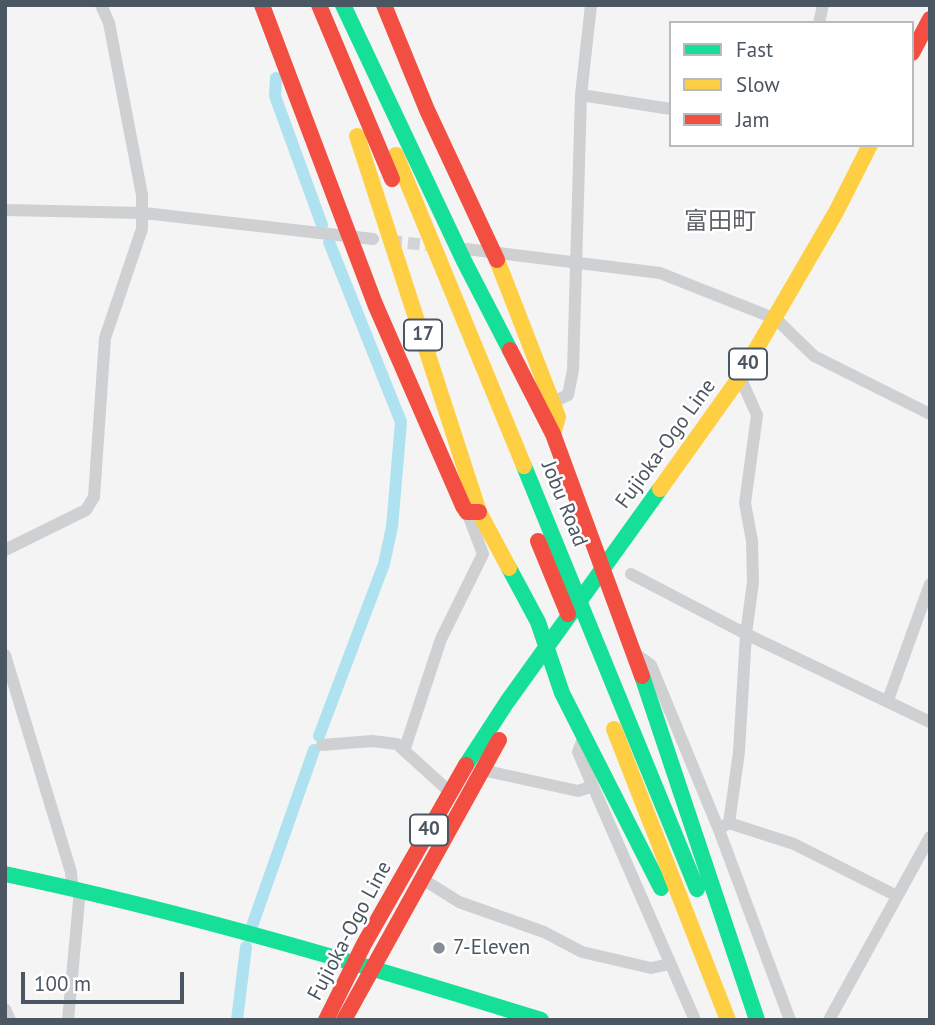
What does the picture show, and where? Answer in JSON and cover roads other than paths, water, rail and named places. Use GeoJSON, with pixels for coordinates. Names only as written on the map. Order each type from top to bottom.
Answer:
{"type":"FeatureCollection","features":[{"type":"Feature","properties":{"kind":"main road"},"geometry":{"type":"LineString","coordinates":[[262,5],[290,70],[348,235],[424,421],[473,512]]}},
{"type":"Feature","properties":{"kind":"main road"},"geometry":{"type":"LineString","coordinates":[[343,5],[464,261],[553,434],[635,656],[757,1020]]}},
{"type":"Feature","properties":{"kind":"main road"},"geometry":{"type":"LineString","coordinates":[[384,5],[427,110],[495,254],[558,417],[553,434]]}},
{"type":"Feature","properties":{"kind":"main road","name":"17"},"geometry":{"type":"LineString","coordinates":[[326,7],[354,125],[473,512],[531,609],[562,693],[586,737],[691,957],[719,998]]}},
{"type":"Feature","properties":{"kind":"main road","name":"Jobu Road"},"geometry":{"type":"LineString","coordinates":[[326,7],[568,569],[750,1020]]}},
{"type":"Feature","properties":{"kind":"main road","name":"Jobu Road"},"geometry":{"type":"LineString","coordinates":[[326,7],[584,651],[728,1020]]}},
{"type":"Feature","properties":{"kind":"main road"},"geometry":{"type":"LineString","coordinates":[[914,49],[930,19]]}},
{"type":"Feature","properties":{"kind":"main road","name":"Fujioka-Ogo Line"},"geometry":{"type":"LineString","coordinates":[[327,1020],[354,963],[450,792],[525,675],[546,650],[740,377],[776,319],[869,147]]}},
{"type":"Feature","properties":{"kind":"main road"},"geometry":{"type":"LineString","coordinates":[[531,609],[554,613],[575,607],[598,612],[623,627]]}},
{"type":"Feature","properties":{"kind":"main road","name":"Fujioka-Ogo Line"},"geometry":{"type":"LineString","coordinates":[[482,770],[530,688],[546,650]]}},
{"type":"Feature","properties":{"kind":"main road","name":"40"},"geometry":{"type":"LineString","coordinates":[[344,1020],[482,770]]}},
{"type":"Feature","properties":{"kind":"main road"},"geometry":{"type":"LineString","coordinates":[[5,874],[76,889],[354,963],[541,1020]]}},
{"type":"Feature","properties":{"kind":"street"},"geometry":{"type":"LineString","coordinates":[[5,550],[86,510],[94,496],[105,338],[142,229],[144,213],[109,23],[101,5]]}},
{"type":"Feature","properties":{"kind":"street"},"geometry":{"type":"LineString","coordinates":[[553,402],[564,398],[571,389],[581,95],[591,5]]}},
{"type":"Feature","properties":{"kind":"street"},"geometry":{"type":"LineString","coordinates":[[581,95],[669,108]]}},
{"type":"Feature","properties":{"kind":"street"},"geometry":{"type":"LineString","coordinates":[[5,210],[144,213],[373,239]]}},
{"type":"Feature","properties":{"kind":"street"},"geometry":{"type":"LineString","coordinates":[[466,249],[660,273],[776,319],[814,356],[930,414]]}},
{"type":"Feature","properties":{"kind":"street"},"geometry":{"type":"LineString","coordinates":[[724,827],[739,752],[752,569],[752,541],[745,503],[757,415],[740,377]]}},
{"type":"Feature","properties":{"kind":"street"},"geometry":{"type":"LineString","coordinates":[[405,748],[441,639],[483,554],[473,512]]}},
{"type":"Feature","properties":{"kind":"street"},"geometry":{"type":"LineString","coordinates":[[631,574],[746,634],[930,722]]}},
{"type":"Feature","properties":{"kind":"street"},"geometry":{"type":"LineString","coordinates":[[888,700],[930,584]]}},
{"type":"Feature","properties":{"kind":"street"},"geometry":{"type":"LineString","coordinates":[[5,655],[76,889],[68,1020]]}},
{"type":"Feature","properties":{"kind":"street"},"geometry":{"type":"LineString","coordinates":[[635,656],[644,658],[651,665],[724,827],[728,856],[790,1020]]}},
{"type":"Feature","properties":{"kind":"street"},"geometry":{"type":"LineString","coordinates":[[586,737],[578,744],[578,752],[644,889],[670,964],[695,1020]]}},
{"type":"Feature","properties":{"kind":"street"},"geometry":{"type":"LineString","coordinates":[[322,745],[382,741],[405,748],[450,792]]}},
{"type":"Feature","properties":{"kind":"street"},"geometry":{"type":"LineString","coordinates":[[482,770],[578,791],[593,786]]}},
{"type":"Feature","properties":{"kind":"street"},"geometry":{"type":"LineString","coordinates":[[724,827],[794,844],[897,896]]}},
{"type":"Feature","properties":{"kind":"street"},"geometry":{"type":"LineString","coordinates":[[829,1020],[930,837]]}},
{"type":"Feature","properties":{"kind":"street"},"geometry":{"type":"LineString","coordinates":[[711,862],[728,856]]}},
{"type":"Feature","properties":{"kind":"street"},"geometry":{"type":"LineString","coordinates":[[421,878],[459,902],[544,932],[582,952],[651,968],[670,964]]}},
{"type":"Feature","properties":{"kind":"street"},"geometry":{"type":"LineString","coordinates":[[5,1009],[10,1020]]}},
{"type":"Feature","properties":{"kind":"waterway"},"geometry":{"type":"LineString","coordinates":[[276,78],[275,96],[322,225]]}},
{"type":"Feature","properties":{"kind":"waterway"},"geometry":{"type":"LineString","coordinates":[[319,736],[384,564],[392,527],[401,422],[329,242]]}},
{"type":"Feature","properties":{"kind":"waterway"},"geometry":{"type":"LineString","coordinates":[[251,929],[314,750]]}},
{"type":"Feature","properties":{"kind":"waterway"},"geometry":{"type":"LineString","coordinates":[[237,1020],[246,947]]}},
{"type":"Feature","properties":{"kind":"tunnel"},"geometry":{"type":"LineString","coordinates":[[390,241],[435,246]]}},
{"type":"Feature","properties":{"kind":"place","name":"7-Eleven"},"geometry":{"type":"Point","coordinates":[439,948]}},
{"type":"Feature","properties":{"kind":"district","name":"富田町"},"geometry":{"type":"Point","coordinates":[720,222]}}]}
